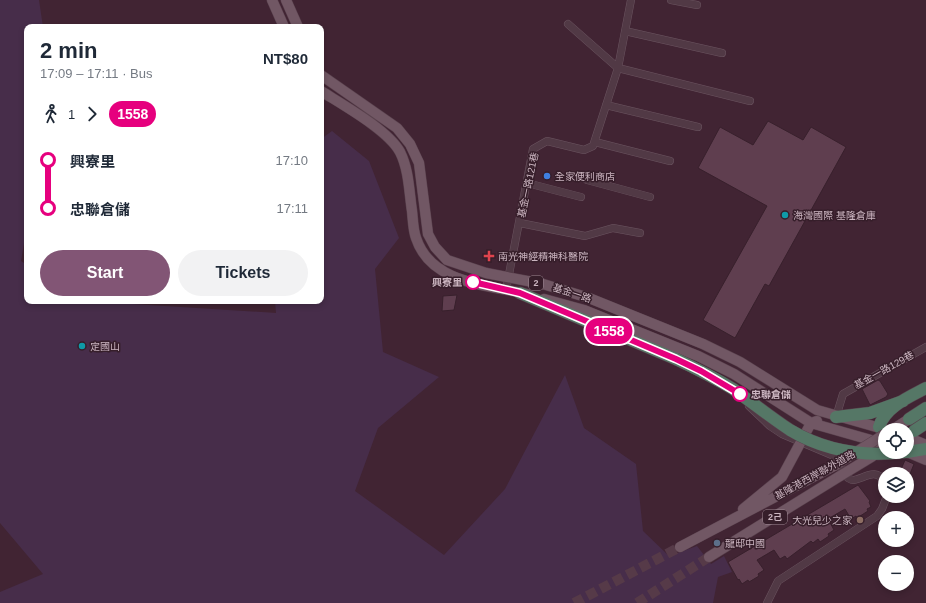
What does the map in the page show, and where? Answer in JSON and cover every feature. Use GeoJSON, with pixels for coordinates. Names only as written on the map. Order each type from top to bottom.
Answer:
{"type":"FeatureCollection","features":[{"type":"Feature","properties":{"kind":"highway"},"geometry":{"type":"LineString","coordinates":[[520,293],[676,359],[732,389],[789,429],[816,443],[841,450],[866,454],[878,453]]}},
{"type":"Feature","properties":{"kind":"highway"},"geometry":{"type":"LineString","coordinates":[[885,423],[886,414],[903,401],[926,388]]}},
{"type":"Feature","properties":{"kind":"highway"},"geometry":{"type":"LineString","coordinates":[[836,417],[870,413],[903,401]]}},
{"type":"Feature","properties":{"kind":"highway"},"geometry":{"type":"LineString","coordinates":[[909,419],[926,408]]}},
{"type":"Feature","properties":{"kind":"highway"},"geometry":{"type":"LineString","coordinates":[[914,431],[926,423]]}},
{"type":"Feature","properties":{"kind":"highway"},"geometry":{"type":"LineString","coordinates":[[914,451],[926,449]]}},
{"type":"Feature","properties":{"kind":"main road"},"geometry":{"type":"LineString","coordinates":[[272,0],[283,24]]}},
{"type":"Feature","properties":{"kind":"main road"},"geometry":{"type":"LineString","coordinates":[[286,0],[297,24]]}},
{"type":"Feature","properties":{"kind":"main road","name":"基金一路"},"geometry":{"type":"LineString","coordinates":[[324,77],[397,128],[410,144],[419,163],[428,234],[435,247],[448,260],[456,264],[589,298],[722,353],[740,362],[813,408],[878,436]]}},
{"type":"Feature","properties":{"kind":"main road","name":"基金一路"},"geometry":{"type":"LineString","coordinates":[[324,92],[388,137],[399,151],[406,166],[416,238],[424,255],[442,271],[452,276],[584,310],[715,364],[734,374],[811,423],[878,437]]}},
{"type":"Feature","properties":{"kind":"main road"},"geometry":{"type":"LineString","coordinates":[[520,293],[522,280]]}},
{"type":"Feature","properties":{"kind":"main road"},"geometry":{"type":"LineString","coordinates":[[715,364],[722,353]]}},
{"type":"Feature","properties":{"kind":"main road"},"geometry":{"type":"LineString","coordinates":[[722,524],[782,477],[811,423],[836,417]]}},
{"type":"Feature","properties":{"kind":"main road"},"geometry":{"type":"LineString","coordinates":[[903,423],[909,419]]}},
{"type":"Feature","properties":{"kind":"main road"},"geometry":{"type":"LineString","coordinates":[[914,437],[926,445]]}},
{"type":"Feature","properties":{"kind":"main road","name":"基隆港西岸聯外道路"},"geometry":{"type":"LineString","coordinates":[[680,547],[834,461],[878,440]]}},
{"type":"Feature","properties":{"kind":"main road","name":"基隆港西岸聯外道路"},"geometry":{"type":"LineString","coordinates":[[709,557],[840,476],[878,442]]}},
{"type":"Feature","properties":{"kind":"main road"},"geometry":{"type":"LineString","coordinates":[[914,455],[926,460]]}},
{"type":"Feature","properties":{"kind":"street"},"geometry":{"type":"LineString","coordinates":[[631,0],[618,68],[595,142],[670,161]]}},
{"type":"Feature","properties":{"kind":"street"},"geometry":{"type":"LineString","coordinates":[[671,0],[697,6]]}},
{"type":"Feature","properties":{"kind":"street"},"geometry":{"type":"LineString","coordinates":[[568,24],[618,68],[750,101]]}},
{"type":"Feature","properties":{"kind":"street"},"geometry":{"type":"LineString","coordinates":[[625,31],[722,53]]}},
{"type":"Feature","properties":{"kind":"street"},"geometry":{"type":"LineString","coordinates":[[606,105],[698,127]]}},
{"type":"Feature","properties":{"kind":"street","name":"基金一路121巷"},"geometry":{"type":"LineString","coordinates":[[506,290],[533,149],[547,141],[584,150],[593,146],[595,142]]}},
{"type":"Feature","properties":{"kind":"street"},"geometry":{"type":"LineString","coordinates":[[587,180],[650,197]]}},
{"type":"Feature","properties":{"kind":"street"},"geometry":{"type":"LineString","coordinates":[[527,183],[581,197]]}},
{"type":"Feature","properties":{"kind":"street"},"geometry":{"type":"LineString","coordinates":[[520,223],[585,236],[613,228],[640,233]]}},
{"type":"Feature","properties":{"kind":"street","name":"基金一路129巷"},"geometry":{"type":"LineString","coordinates":[[836,417],[843,394],[926,347]]}},
{"type":"Feature","properties":{"kind":"street"},"geometry":{"type":"LineString","coordinates":[[715,364],[759,417],[782,434],[801,442],[834,461],[848,478],[852,480],[871,475],[878,476]]}},
{"type":"Feature","properties":{"kind":"street"},"geometry":{"type":"LineString","coordinates":[[767,603],[778,581],[871,520],[882,509],[884,503]]}},
{"type":"Feature","properties":{"kind":"shaded area"},"geometry":{"type":"Polygon","coordinates":[[[0,0],[39,0],[43,24],[24,24],[24,244],[21,261],[24,263],[24,304],[134,304],[276,313],[275,304],[324,304],[324,137],[332,131],[369,161],[399,238],[375,269],[383,352],[439,377],[378,428],[355,491],[444,555],[505,489],[565,375],[584,428],[636,464],[643,531],[669,556],[697,546],[711,564],[724,556],[732,572],[718,577],[713,603],[0,603],[0,592],[43,574],[0,523],[0,0]]]}},
{"type":"Feature","properties":{"kind":"building","name":"海灣國際 基隆倉庫"},"geometry":{"type":"Polygon","coordinates":[[[768,121],[803,140],[811,127],[846,147],[769,286],[765,284],[735,338],[703,320],[767,206],[698,168],[720,127],[753,145],[768,121]]]}},
{"type":"Feature","properties":{"kind":"building"},"geometry":{"type":"Polygon","coordinates":[[[457,295],[454,310],[442,311],[443,296],[457,295]]]}},
{"type":"Feature","properties":{"kind":"building"},"geometry":{"type":"Polygon","coordinates":[[[878,380],[888,394],[886,397],[870,405],[862,389],[878,380]]]}},
{"type":"Feature","properties":{"kind":"building"},"geometry":{"type":"Polygon","coordinates":[[[905,460],[914,464],[913,467],[902,467],[905,460]]]}},
{"type":"Feature","properties":{"kind":"building"},"geometry":{"type":"Polygon","coordinates":[[[858,485],[870,501],[871,507],[867,509],[868,511],[857,518],[856,516],[851,519],[845,509],[828,519],[834,530],[828,534],[829,536],[820,542],[818,539],[813,543],[811,541],[787,559],[785,556],[780,559],[774,550],[757,560],[764,570],[758,574],[759,576],[742,584],[739,579],[738,580],[728,562],[858,485]]]}},
{"type":"Feature","properties":{"kind":"tunnel"},"geometry":{"type":"LineString","coordinates":[[574,603],[680,547]]}},
{"type":"Feature","properties":{"kind":"tunnel"},"geometry":{"type":"LineString","coordinates":[[637,603],[709,557]]}},
{"type":"Feature","properties":{"kind":"bus line","name":"1558"},"geometry":{"type":"LineString","coordinates":[[473,282],[520,293],[676,359],[701,371],[740,394]]}},
{"type":"Feature","properties":{"kind":"place","name":"全家便利商店"},"geometry":{"type":"Point","coordinates":[547,176]}},
{"type":"Feature","properties":{"kind":"place","name":"海灣國際 基隆倉庫"},"geometry":{"type":"Point","coordinates":[785,215]}},
{"type":"Feature","properties":{"kind":"place","name":"南光神經精神科醫院"},"geometry":{"type":"Point","coordinates":[489,256]}},
{"type":"Feature","properties":{"kind":"place","name":"興寮里"},"geometry":{"type":"Point","coordinates":[473,282]}},
{"type":"Feature","properties":{"kind":"place","name":"定國山"},"geometry":{"type":"Point","coordinates":[82,346]}},
{"type":"Feature","properties":{"kind":"place","name":"忠聯倉儲"},"geometry":{"type":"Point","coordinates":[740,394]}},
{"type":"Feature","properties":{"kind":"place","name":"大光兒少之家"},"geometry":{"type":"Point","coordinates":[860,520]}},
{"type":"Feature","properties":{"kind":"place","name":"龍邸中國"},"geometry":{"type":"Point","coordinates":[717,543]}}]}
